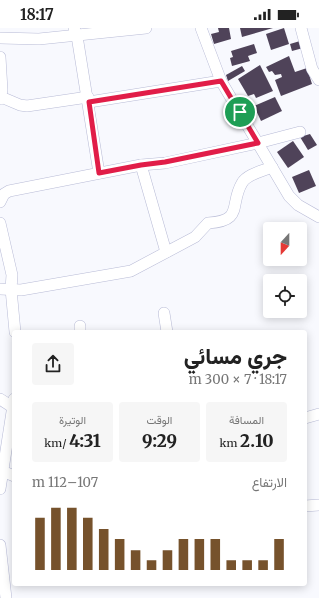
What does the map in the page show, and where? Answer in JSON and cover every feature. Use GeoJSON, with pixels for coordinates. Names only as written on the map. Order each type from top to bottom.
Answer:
{"type":"FeatureCollection","features":[{"type":"Feature","properties":{"kind":"street"},"geometry":{"type":"LineString","coordinates":[[0,38],[39,39],[75,32],[146,28]]}},
{"type":"Feature","properties":{"kind":"street"},"geometry":{"type":"LineString","coordinates":[[201,28],[221,81],[289,196],[298,205],[319,217]]}},
{"type":"Feature","properties":{"kind":"street"},"geometry":{"type":"LineString","coordinates":[[301,28],[312,69],[319,80]]}},
{"type":"Feature","properties":{"kind":"street"},"geometry":{"type":"LineString","coordinates":[[75,32],[88,100],[99,173]]}},
{"type":"Feature","properties":{"kind":"street"},"geometry":{"type":"LineString","coordinates":[[0,57],[1,98],[27,106],[88,100],[221,81]]}},
{"type":"Feature","properties":{"kind":"street"},"geometry":{"type":"LineString","coordinates":[[0,202],[4,194],[9,191],[141,165],[165,162],[258,143],[300,132]]}},
{"type":"Feature","properties":{"kind":"street"},"geometry":{"type":"LineString","coordinates":[[141,165],[166,252]]}},
{"type":"Feature","properties":{"kind":"street"},"geometry":{"type":"LineString","coordinates":[[6,289],[21,290],[131,271],[195,236],[208,223],[228,220],[232,215],[242,183],[248,176],[272,167]]}},
{"type":"Feature","properties":{"kind":"street"},"geometry":{"type":"LineString","coordinates":[[0,223],[12,275],[6,289],[15,330]]}},
{"type":"Feature","properties":{"kind":"street"},"geometry":{"type":"LineString","coordinates":[[164,313],[167,330]]}},
{"type":"Feature","properties":{"kind":"street"},"geometry":{"type":"LineString","coordinates":[[0,399],[12,407]]}},
{"type":"Feature","properties":{"kind":"street"},"geometry":{"type":"LineString","coordinates":[[307,417],[319,414]]}},
{"type":"Feature","properties":{"kind":"street"},"geometry":{"type":"LineString","coordinates":[[0,489],[6,473],[12,424]]}},
{"type":"Feature","properties":{"kind":"street"},"geometry":{"type":"LineString","coordinates":[[307,503],[319,505]]}},
{"type":"Feature","properties":{"kind":"street"},"geometry":{"type":"LineString","coordinates":[[0,545],[6,598]]}},
{"type":"Feature","properties":{"kind":"building"},"geometry":{"type":"Polygon","coordinates":[[[218,28],[229,28],[231,39],[214,44],[211,34],[219,32],[218,28]]]}},
{"type":"Feature","properties":{"kind":"building"},"geometry":{"type":"Polygon","coordinates":[[[240,28],[273,28],[242,37],[240,28]]]}},
{"type":"Feature","properties":{"kind":"building"},"geometry":{"type":"Polygon","coordinates":[[[284,28],[289,44],[271,50],[266,34],[284,28]]]}},
{"type":"Feature","properties":{"kind":"building"},"geometry":{"type":"Polygon","coordinates":[[[300,41],[303,48],[292,51],[290,44],[300,41]]]}},
{"type":"Feature","properties":{"kind":"building"},"geometry":{"type":"Polygon","coordinates":[[[254,44],[257,53],[248,56],[250,61],[232,66],[230,58],[233,57],[231,51],[254,44]]]}},
{"type":"Feature","properties":{"kind":"building"},"geometry":{"type":"Polygon","coordinates":[[[289,56],[295,72],[307,68],[312,84],[281,96],[275,80],[282,77],[281,74],[275,75],[272,71],[269,72],[266,67],[289,56]]]}},
{"type":"Feature","properties":{"kind":"building"},"geometry":{"type":"Polygon","coordinates":[[[260,65],[273,91],[256,98],[254,94],[248,96],[238,79],[260,65]]]}},
{"type":"Feature","properties":{"kind":"building"},"geometry":{"type":"Polygon","coordinates":[[[242,66],[245,71],[228,81],[226,75],[242,66]]]}},
{"type":"Feature","properties":{"kind":"building"},"geometry":{"type":"Polygon","coordinates":[[[275,97],[282,111],[261,121],[254,106],[275,97]]]}},
{"type":"Feature","properties":{"kind":"building"},"geometry":{"type":"Polygon","coordinates":[[[310,134],[317,145],[308,150],[300,137],[310,134]]]}},
{"type":"Feature","properties":{"kind":"building"},"geometry":{"type":"Polygon","coordinates":[[[293,141],[304,157],[288,168],[277,152],[293,141]]]}},
{"type":"Feature","properties":{"kind":"building"},"geometry":{"type":"Polygon","coordinates":[[[309,170],[316,186],[299,193],[292,177],[309,170]]]}},
{"type":"Feature","properties":{"kind":"route"},"geometry":{"type":"LineString","coordinates":[[221,81],[240,112],[258,143],[165,162],[99,173],[89,102],[221,81]]}}]}
